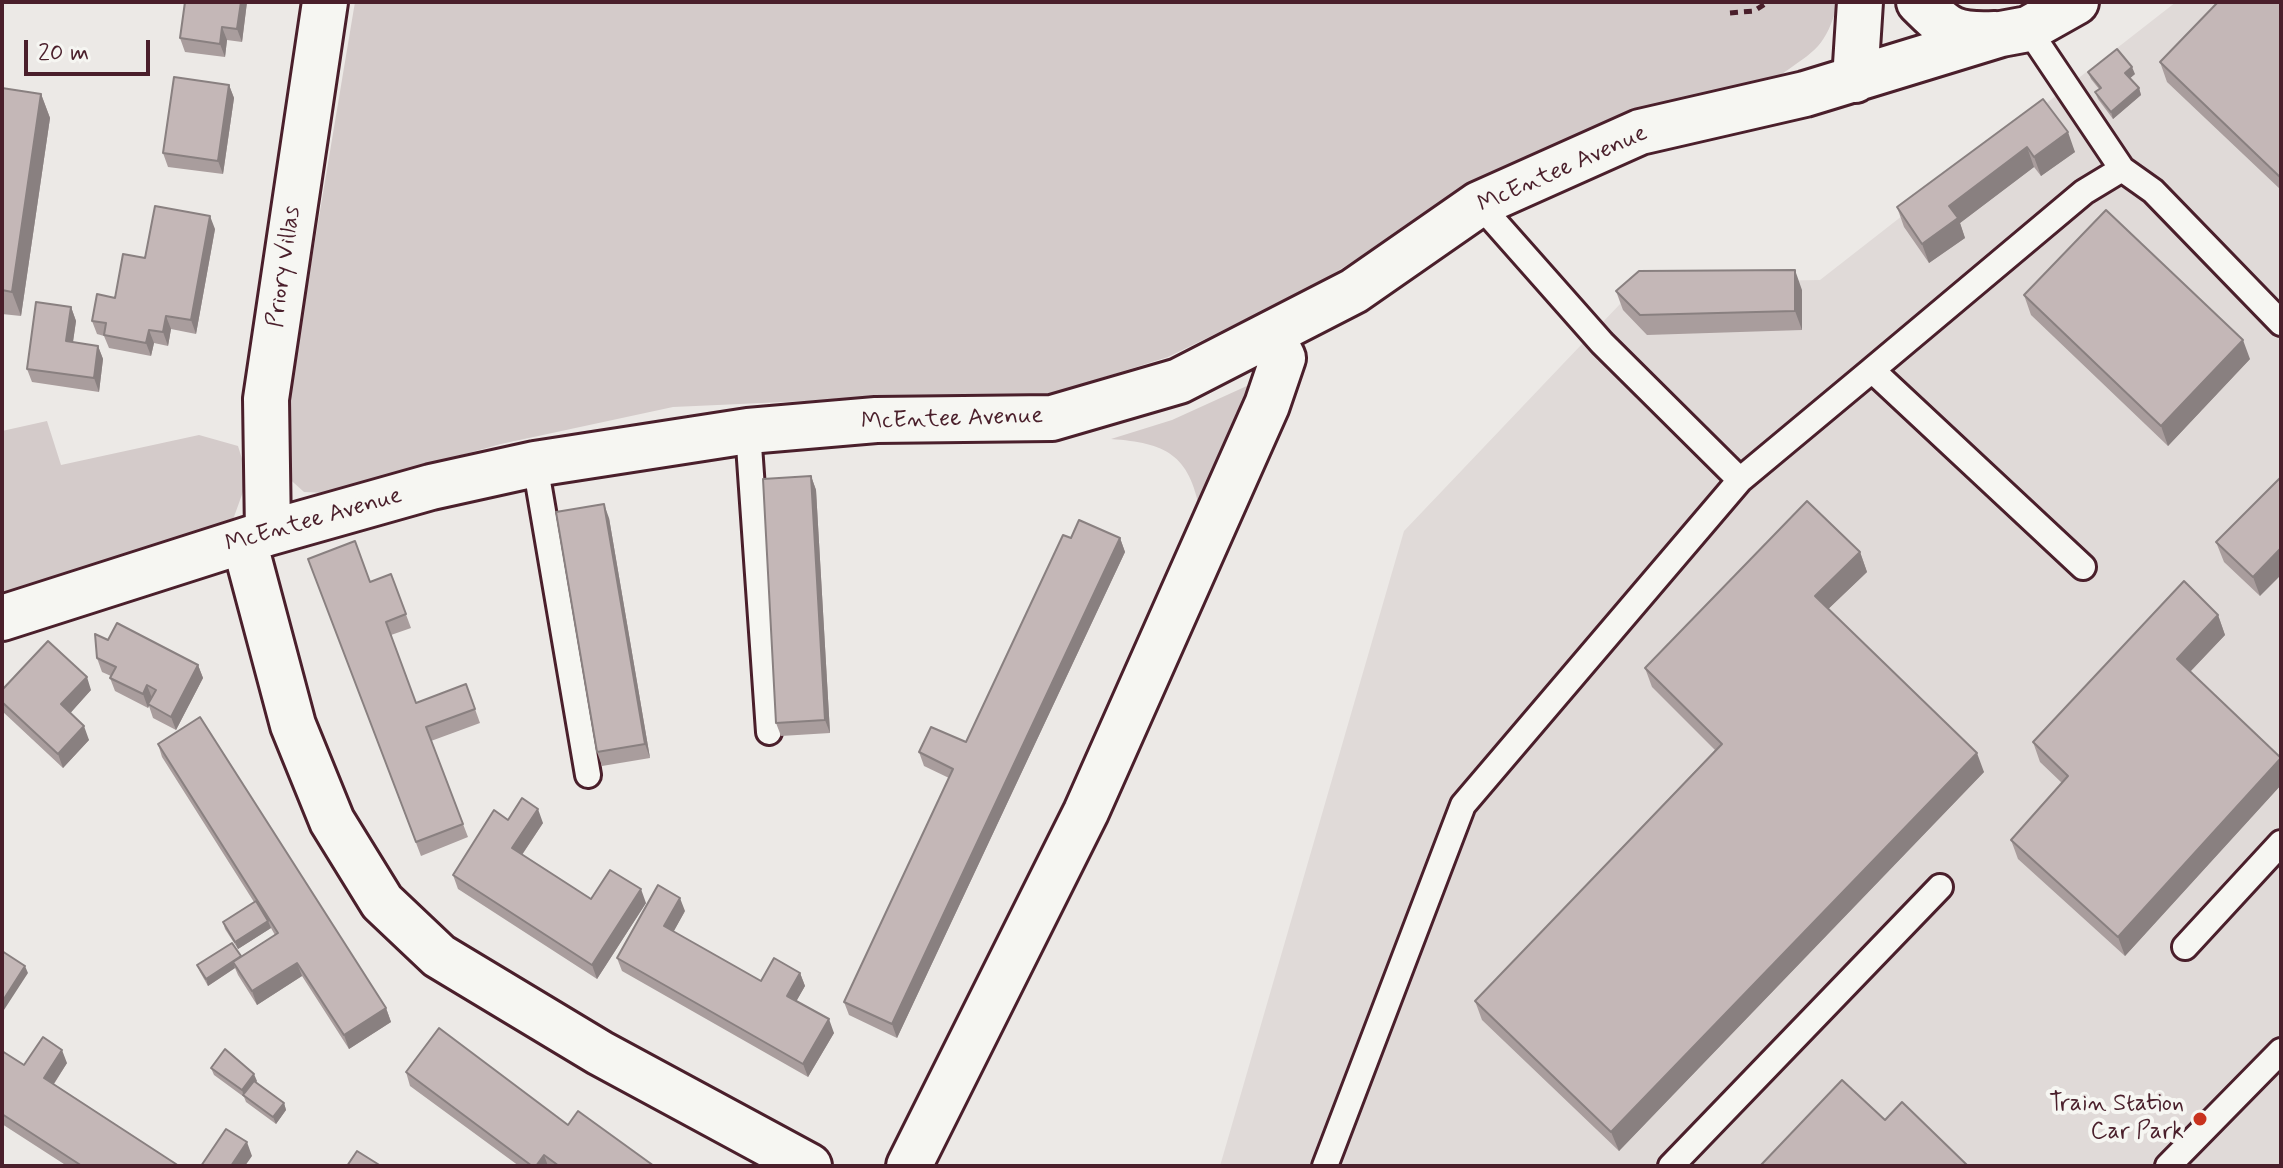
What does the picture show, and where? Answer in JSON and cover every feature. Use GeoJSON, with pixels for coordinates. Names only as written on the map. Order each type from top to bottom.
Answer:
{"type":"FeatureCollection","features":[{"type":"Feature","properties":{"kind":"street","name":"Priory Villas"},"geometry":{"type":"LineString","coordinates":[[325,2],[266,399],[256,537],[293,725],[332,821],[382,902],[439,956],[600,1053],[809,1166]]}},
{"type":"Feature","properties":{"kind":"street"},"geometry":{"type":"LineString","coordinates":[[1855,80],[1860,2]]}},
{"type":"Feature","properties":{"kind":"street"},"geometry":{"type":"LineString","coordinates":[[1919,2],[1945,28],[1972,35],[2015,31]]}},
{"type":"Feature","properties":{"kind":"street","name":"McEntee Avenue"},"geometry":{"type":"LineString","coordinates":[[2,618],[256,537],[431,487],[535,464],[748,431],[876,420],[1052,418],[1179,381],[1354,291],[1479,204],[1640,132],[1855,80],[2015,31],[2076,2]]}},
{"type":"Feature","properties":{"kind":"street"},"geometry":{"type":"LineString","coordinates":[[909,1166],[1086,812],[1267,405],[1283,358],[1271,334]]}},
{"type":"Feature","properties":{"kind":"lane"},"geometry":{"type":"LineString","coordinates":[[2015,31],[2122,169],[2153,191],[2281,323]]}},
{"type":"Feature","properties":{"kind":"lane"},"geometry":{"type":"LineString","coordinates":[[1325,1166],[1463,805],[1740,480],[2084,192],[2122,169]]}},
{"type":"Feature","properties":{"kind":"lane"},"geometry":{"type":"LineString","coordinates":[[1479,204],[1602,343],[1740,480]]}},
{"type":"Feature","properties":{"kind":"lane"},"geometry":{"type":"LineString","coordinates":[[1872,370],[2083,567]]}},
{"type":"Feature","properties":{"kind":"lane"},"geometry":{"type":"LineString","coordinates":[[748,431],[769,732]]}},
{"type":"Feature","properties":{"kind":"lane"},"geometry":{"type":"LineString","coordinates":[[535,464],[588,775]]}},
{"type":"Feature","properties":{"kind":"lane"},"geometry":{"type":"LineString","coordinates":[[2185,947],[2281,843]]}},
{"type":"Feature","properties":{"kind":"lane"},"geometry":{"type":"LineString","coordinates":[[1671,1166],[1940,887]]}},
{"type":"Feature","properties":{"kind":"lane"},"geometry":{"type":"LineString","coordinates":[[2168,1166],[2281,1051]]}},
{"type":"Feature","properties":{"kind":"path"},"geometry":{"type":"LineString","coordinates":[[1730,13],[1754,11],[1768,2]]}},
{"type":"Feature","properties":{"kind":"shaded area"},"geometry":{"type":"Polygon","coordinates":[[[355,2],[1838,2],[1829,29],[1818,46],[1779,76],[1433,212],[1310,288],[1168,357],[1051,394],[965,402],[829,400],[673,407],[501,444],[325,493],[304,492],[284,474],[281,444],[355,2]]]}},
{"type":"Feature","properties":{"kind":"shaded area"},"geometry":{"type":"Polygon","coordinates":[[[2176,2],[2281,2],[2281,1166],[1220,1166],[1404,531],[1640,283],[1820,280],[2176,2]]]}},
{"type":"Feature","properties":{"kind":"shaded area"},"geometry":{"type":"Polygon","coordinates":[[[1249,385],[1258,394],[1200,511],[1189,476],[1172,455],[1147,444],[1111,439],[1172,420],[1249,385]]]}},
{"type":"Feature","properties":{"kind":"shaded area"},"geometry":{"type":"Polygon","coordinates":[[[47,421],[61,465],[199,435],[238,446],[248,478],[231,525],[2,596],[2,431],[47,421]]]}},
{"type":"Feature","properties":{"kind":"building"},"geometry":{"type":"Polygon","coordinates":[[[185,2],[241,2],[237,29],[222,27],[220,44],[180,38],[185,2]]]}},
{"type":"Feature","properties":{"kind":"building"},"geometry":{"type":"Polygon","coordinates":[[[2218,2],[2281,2],[2281,178],[2160,62],[2218,2]]]}},
{"type":"Feature","properties":{"kind":"building"},"geometry":{"type":"Polygon","coordinates":[[[2117,49],[2132,67],[2125,73],[2139,88],[2111,112],[2095,92],[2101,88],[2088,72],[2117,49]]]}},
{"type":"Feature","properties":{"kind":"building"},"geometry":{"type":"Polygon","coordinates":[[[174,77],[229,85],[218,161],[163,153],[174,77]]]}},
{"type":"Feature","properties":{"kind":"building"},"geometry":{"type":"Polygon","coordinates":[[[2,88],[41,94],[12,292],[2,290],[2,88]]]}},
{"type":"Feature","properties":{"kind":"building"},"geometry":{"type":"Polygon","coordinates":[[[2043,99],[2068,132],[2034,157],[2027,147],[1949,206],[1958,218],[1922,244],[1897,207],[2043,99]]]}},
{"type":"Feature","properties":{"kind":"building"},"geometry":{"type":"Polygon","coordinates":[[[155,206],[210,216],[191,320],[166,316],[163,332],[149,330],[146,343],[104,335],[106,323],[92,321],[97,294],[115,298],[123,254],[145,258],[155,206]]]}},
{"type":"Feature","properties":{"kind":"building"},"geometry":{"type":"Polygon","coordinates":[[[2106,210],[2243,340],[2161,426],[2024,295],[2106,210]]]}},
{"type":"Feature","properties":{"kind":"building"},"geometry":{"type":"Polygon","coordinates":[[[1795,270],[1795,311],[1640,315],[1616,291],[1639,271],[1795,270]]]}},
{"type":"Feature","properties":{"kind":"building"},"geometry":{"type":"Polygon","coordinates":[[[36,302],[71,307],[66,341],[98,346],[94,378],[27,369],[36,302]]]}},
{"type":"Feature","properties":{"kind":"building"},"geometry":{"type":"Polygon","coordinates":[[[811,476],[825,720],[776,723],[763,479],[811,476]]]}},
{"type":"Feature","properties":{"kind":"building"},"geometry":{"type":"Polygon","coordinates":[[[2281,477],[2281,548],[2253,577],[2216,542],[2281,477]]]}},
{"type":"Feature","properties":{"kind":"building"},"geometry":{"type":"Polygon","coordinates":[[[1807,501],[1860,552],[1815,596],[1977,753],[1611,1132],[1475,1001],[1722,744],[1645,668],[1807,501]]]}},
{"type":"Feature","properties":{"kind":"building"},"geometry":{"type":"Polygon","coordinates":[[[604,504],[645,744],[597,752],[556,512],[604,504]]]}},
{"type":"Feature","properties":{"kind":"building"},"geometry":{"type":"Polygon","coordinates":[[[1079,520],[1120,538],[892,1024],[844,1002],[953,769],[919,752],[931,727],[966,742],[1063,535],[1071,538],[1079,520]]]}},
{"type":"Feature","properties":{"kind":"building"},"geometry":{"type":"Polygon","coordinates":[[[355,541],[370,582],[391,574],[406,614],[386,622],[416,703],[466,684],[475,709],[426,727],[463,824],[416,842],[308,559],[355,541]]]}},
{"type":"Feature","properties":{"kind":"building"},"geometry":{"type":"Polygon","coordinates":[[[2184,581],[2218,615],[2177,659],[2281,758],[2118,937],[2011,840],[2068,776],[2033,742],[2184,581]]]}},
{"type":"Feature","properties":{"kind":"building"},"geometry":{"type":"Polygon","coordinates":[[[117,623],[198,665],[171,717],[148,704],[156,690],[147,685],[143,694],[110,678],[116,667],[97,658],[95,634],[108,640],[117,623]]]}},
{"type":"Feature","properties":{"kind":"building"},"geometry":{"type":"Polygon","coordinates":[[[48,641],[87,677],[61,704],[84,726],[58,754],[2,702],[2,690],[48,641]]]}},
{"type":"Feature","properties":{"kind":"building"},"geometry":{"type":"Polygon","coordinates":[[[200,717],[386,1008],[344,1035],[297,963],[252,991],[233,962],[278,933],[158,744],[200,717]]]}},
{"type":"Feature","properties":{"kind":"building"},"geometry":{"type":"Polygon","coordinates":[[[522,798],[538,809],[512,848],[591,899],[610,870],[641,889],[592,965],[453,875],[494,810],[508,820],[522,798]]]}},
{"type":"Feature","properties":{"kind":"building"},"geometry":{"type":"Polygon","coordinates":[[[658,885],[680,898],[664,926],[761,981],[774,958],[800,973],[787,996],[829,1019],[803,1064],[617,958],[658,885]]]}},
{"type":"Feature","properties":{"kind":"building"},"geometry":{"type":"Polygon","coordinates":[[[256,901],[268,921],[235,942],[223,922],[256,901]]]}},
{"type":"Feature","properties":{"kind":"building"},"geometry":{"type":"Polygon","coordinates":[[[232,943],[241,956],[206,979],[197,965],[232,943]]]}},
{"type":"Feature","properties":{"kind":"building"},"geometry":{"type":"Polygon","coordinates":[[[2,951],[25,966],[2,1002],[2,951]]]}},
{"type":"Feature","properties":{"kind":"building"},"geometry":{"type":"Polygon","coordinates":[[[439,1028],[568,1125],[578,1111],[654,1166],[559,1166],[544,1155],[536,1166],[532,1166],[406,1072],[439,1028]]]}},
{"type":"Feature","properties":{"kind":"building"},"geometry":{"type":"Polygon","coordinates":[[[43,1037],[62,1050],[44,1078],[179,1166],[82,1166],[2,1114],[2,1051],[24,1065],[43,1037]]]}},
{"type":"Feature","properties":{"kind":"building"},"geometry":{"type":"Polygon","coordinates":[[[225,1049],[254,1074],[242,1090],[211,1068],[225,1049]]]}},
{"type":"Feature","properties":{"kind":"building"},"geometry":{"type":"Polygon","coordinates":[[[1842,1080],[1885,1120],[1902,1102],[1968,1166],[1760,1166],[1842,1080]]]}},
{"type":"Feature","properties":{"kind":"building"},"geometry":{"type":"Polygon","coordinates":[[[254,1081],[284,1103],[273,1117],[243,1095],[254,1081]]]}},
{"type":"Feature","properties":{"kind":"building"},"geometry":{"type":"Polygon","coordinates":[[[226,1129],[247,1142],[231,1166],[201,1166],[226,1129]]]}},
{"type":"Feature","properties":{"kind":"building"},"geometry":{"type":"Polygon","coordinates":[[[357,1151],[381,1166],[347,1166],[357,1151]]]}},
{"type":"Feature","properties":{"kind":"place","name":"Train Station Car Park"},"geometry":{"type":"Point","coordinates":[2200,1119]}}]}
